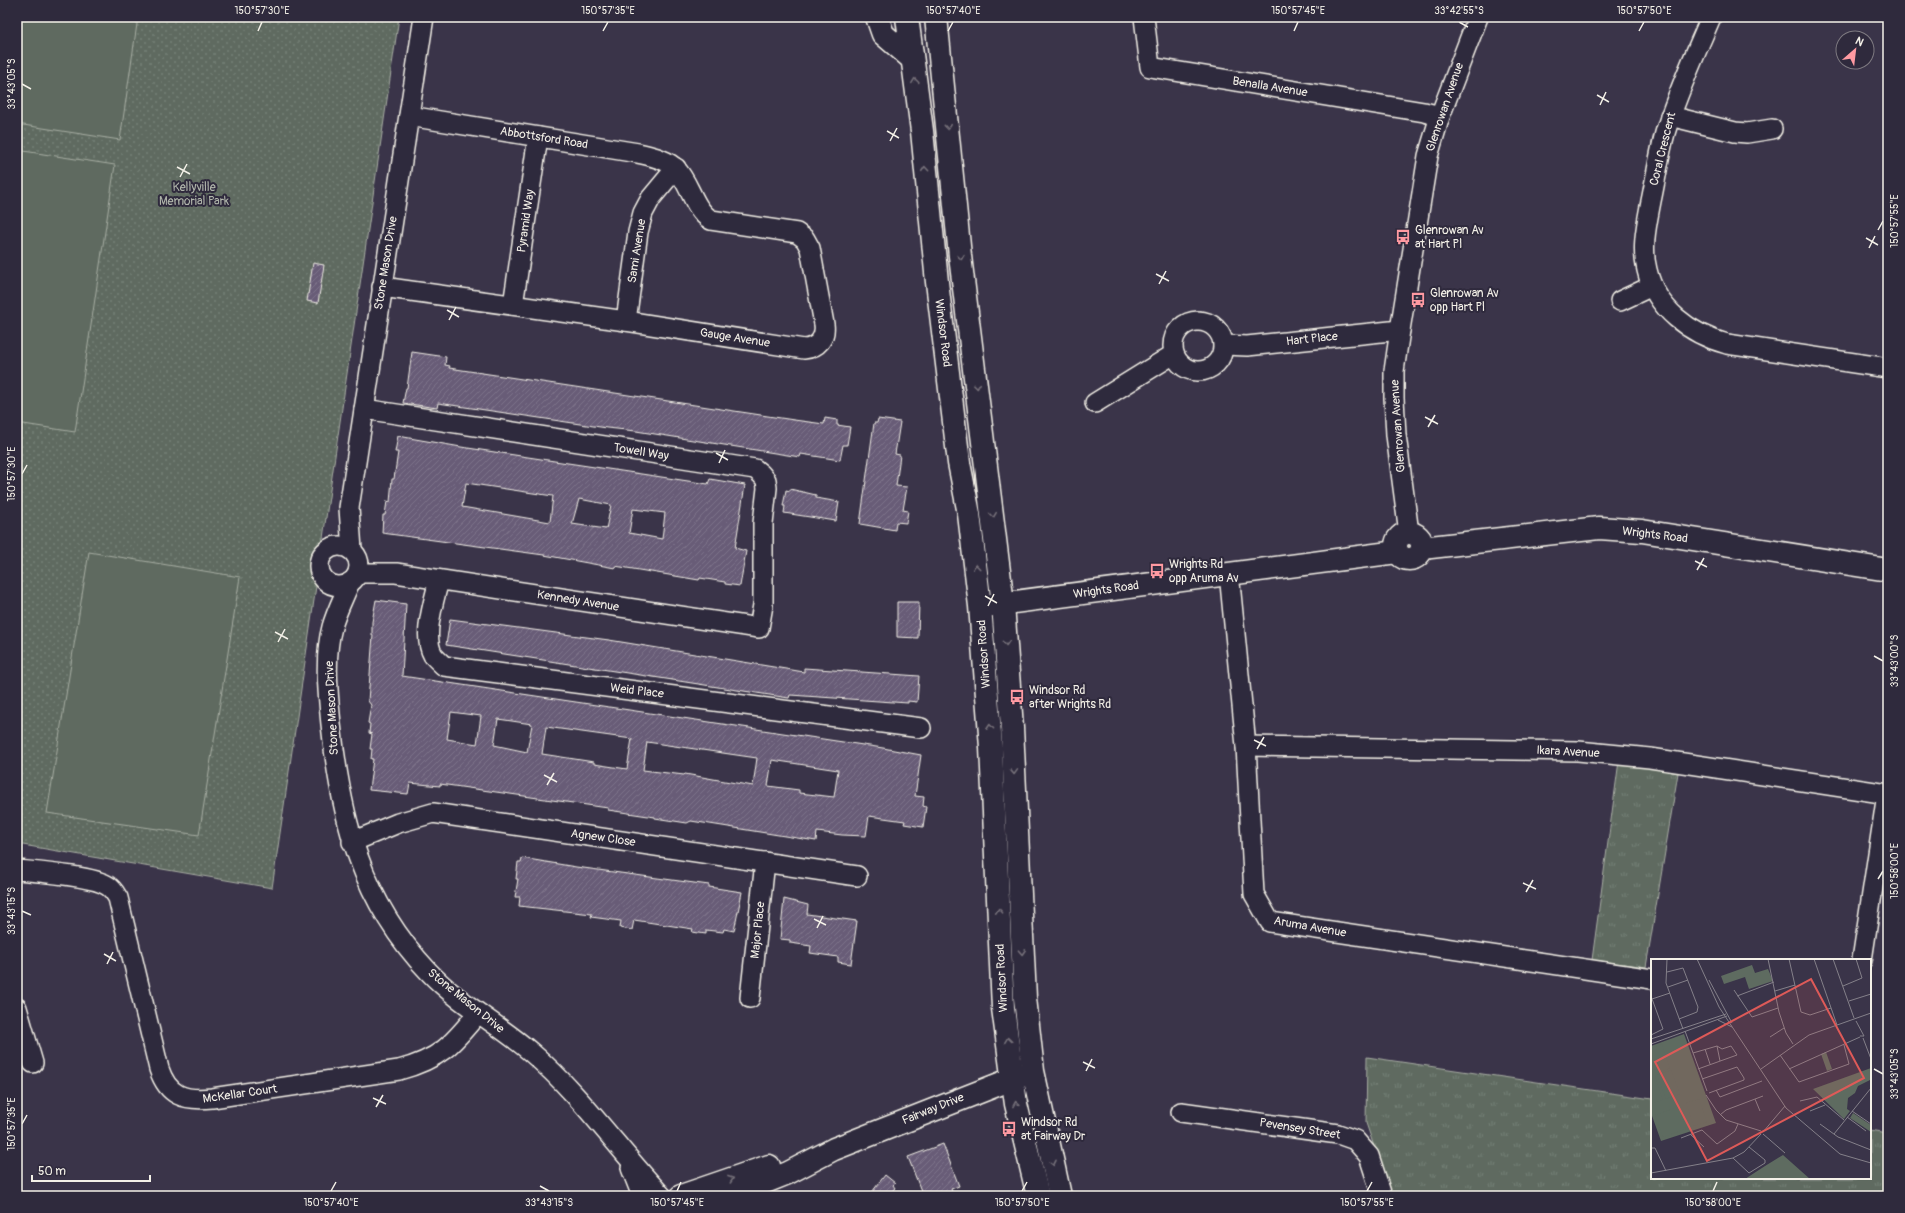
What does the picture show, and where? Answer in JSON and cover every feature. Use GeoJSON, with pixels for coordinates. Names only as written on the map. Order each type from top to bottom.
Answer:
{"type":"FeatureCollection","features":[{"type":"Feature","properties":{"kind":"main road"},"geometry":{"type":"LineString","coordinates":[[877,17],[883,34],[912,58]]}},
{"type":"Feature","properties":{"kind":"main road","name":"Windsor Road"},"geometry":{"type":"LineString","coordinates":[[907,17],[922,131],[938,290],[960,463],[969,514],[980,606],[991,747],[1003,1008],[1016,1104],[1038,1196]]}},
{"type":"Feature","properties":{"kind":"main road","name":"Windsor Road"},"geometry":{"type":"LineString","coordinates":[[936,17],[960,256],[1003,604],[1012,728],[1025,998],[1033,1071],[1060,1196]]}},
{"type":"Feature","properties":{"kind":"main road","name":"Wrights Road"},"geometry":{"type":"LineString","coordinates":[[980,606],[1397,552],[1402,557],[1413,558],[1419,554],[1415,540],[1599,528],[1642,532],[1888,570]]}},
{"type":"Feature","properties":{"kind":"main road","name":"Fairway Drive"},"geometry":{"type":"LineString","coordinates":[[681,1196],[782,1161],[834,1148],[1033,1071]]}},
{"type":"Feature","properties":{"kind":"main road","name":"Fairway Drive"},"geometry":{"type":"LineString","coordinates":[[731,1196],[788,1173],[834,1148]]}},
{"type":"Feature","properties":{"kind":"street","name":"Stone Mason Drive"},"geometry":{"type":"LineString","coordinates":[[424,17],[349,508],[351,562],[332,628],[328,684],[329,712],[335,771],[352,842],[365,878],[381,910],[401,941],[430,973],[478,1013],[531,1052],[577,1097],[626,1157],[662,1196]]}},
{"type":"Feature","properties":{"kind":"street","name":"Benalla Avenue"},"geometry":{"type":"LineString","coordinates":[[1144,17],[1150,67],[1424,112],[1440,116]]}},
{"type":"Feature","properties":{"kind":"street","name":"Glenrowan Avenue"},"geometry":{"type":"LineString","coordinates":[[1415,540],[1396,435],[1394,371],[1428,156],[1440,116],[1478,17]]}},
{"type":"Feature","properties":{"kind":"street","name":"Coral Crescent"},"geometry":{"type":"LineString","coordinates":[[1711,17],[1678,92],[1662,146],[1645,235],[1645,259],[1652,286],[1665,307],[1694,331],[1709,339],[1727,344],[1888,368]]}},
{"type":"Feature","properties":{"kind":"street","name":"Abbottsford Road"},"geometry":{"type":"LineString","coordinates":[[410,116],[638,153],[663,161],[676,168]]}},
{"type":"Feature","properties":{"kind":"street"},"geometry":{"type":"LineString","coordinates":[[1670,116],[1735,132],[1747,133],[1772,129]]}},
{"type":"Feature","properties":{"kind":"street","name":"Pyramid Way"},"geometry":{"type":"LineString","coordinates":[[513,305],[538,137]]}},
{"type":"Feature","properties":{"kind":"street","name":"Gauge Avenue"},"geometry":{"type":"LineString","coordinates":[[382,287],[626,321],[804,349],[815,347],[819,343],[824,333],[824,324],[810,248],[805,239],[792,232],[711,220],[703,214],[676,168]]}},
{"type":"Feature","properties":{"kind":"street","name":"Sami Avenue"},"geometry":{"type":"LineString","coordinates":[[626,321],[638,232],[643,213],[651,198],[676,168]]}},
{"type":"Feature","properties":{"kind":"street"},"geometry":{"type":"LineString","coordinates":[[1620,301],[1652,286]]}},
{"type":"Feature","properties":{"kind":"street"},"geometry":{"type":"LineString","coordinates":[[1198,321],[1205,322],[1218,331],[1224,345],[1223,353],[1214,366],[1199,372],[1183,367],[1174,354],[1173,346],[1178,332],[1183,326],[1198,321]]}},
{"type":"Feature","properties":{"kind":"street","name":"Hart Place"},"geometry":{"type":"LineString","coordinates":[[1224,345],[1247,346],[1400,330]]}},
{"type":"Feature","properties":{"kind":"street"},"geometry":{"type":"LineString","coordinates":[[1095,403],[1174,354]]}},
{"type":"Feature","properties":{"kind":"street","name":"Towell Way"},"geometry":{"type":"LineString","coordinates":[[364,409],[755,469],[766,480],[767,488],[763,523],[763,605],[759,628]]}},
{"type":"Feature","properties":{"kind":"street","name":"Stone Mason Drive"},"geometry":{"type":"LineString","coordinates":[[332,628],[325,579],[321,573],[320,560],[323,553],[351,562]]}},
{"type":"Feature","properties":{"kind":"street"},"geometry":{"type":"LineString","coordinates":[[325,579],[337,586],[351,562]]}},
{"type":"Feature","properties":{"kind":"street","name":"Kennedy Avenue"},"geometry":{"type":"LineString","coordinates":[[351,562],[396,573],[438,580],[759,628]]}},
{"type":"Feature","properties":{"kind":"street","name":"Aruma Avenue"},"geometry":{"type":"LineString","coordinates":[[1229,573],[1246,746],[1254,894],[1270,922],[1651,979]]}},
{"type":"Feature","properties":{"kind":"street","name":"Weid Place"},"geometry":{"type":"LineString","coordinates":[[438,580],[429,627],[429,643],[434,656],[444,666],[920,728]]}},
{"type":"Feature","properties":{"kind":"street","name":"Ikara Avenue"},"geometry":{"type":"LineString","coordinates":[[1246,746],[1578,751],[1650,758],[1888,794]]}},
{"type":"Feature","properties":{"kind":"street"},"geometry":{"type":"LineString","coordinates":[[1862,959],[1888,794]]}},
{"type":"Feature","properties":{"kind":"street","name":"Agnew Close"},"geometry":{"type":"LineString","coordinates":[[352,842],[398,823],[433,813],[857,876]]}},
{"type":"Feature","properties":{"kind":"street","name":"Major Place"},"geometry":{"type":"LineString","coordinates":[[750,998],[764,862]]}},
{"type":"Feature","properties":{"kind":"street","name":"McKellar Court"},"geometry":{"type":"LineString","coordinates":[[17,870],[92,880],[107,885],[113,890],[118,898],[163,1081],[170,1090],[182,1097],[196,1100],[212,1098],[399,1070],[419,1065],[436,1056],[450,1046],[478,1013]]}},
{"type":"Feature","properties":{"kind":"street"},"geometry":{"type":"LineString","coordinates":[[17,1008],[33,1063]]}},
{"type":"Feature","properties":{"kind":"street","name":"Pevensey Street"},"geometry":{"type":"LineString","coordinates":[[1181,1112],[1338,1134],[1355,1140],[1369,1156],[1382,1196]]}},
{"type":"Feature","properties":{"kind":"street","name":"Stone Mason Drive"},"geometry":{"type":"LineString","coordinates":[[626,1157],[642,1196]]}},
{"type":"Feature","properties":{"kind":"green space","name":"Kellyville Memorial Park"},"geometry":{"type":"Polygon","coordinates":[[[17,17],[399,17],[272,888],[17,844],[17,17]]]}},
{"type":"Feature","properties":{"kind":"green space"},"geometry":{"type":"Polygon","coordinates":[[[17,17],[138,17],[120,140],[17,124],[17,17]]]}},
{"type":"Feature","properties":{"kind":"green space"},"geometry":{"type":"Polygon","coordinates":[[[17,150],[115,165],[75,432],[17,423],[17,150]]]}},
{"type":"Feature","properties":{"kind":"green space"},"geometry":{"type":"Polygon","coordinates":[[[89,552],[240,577],[199,835],[47,813],[89,552]]]}},
{"type":"Feature","properties":{"kind":"green space"},"geometry":{"type":"Polygon","coordinates":[[[1619,761],[1678,773],[1646,967],[1592,960],[1619,761]]]}},
{"type":"Feature","properties":{"kind":"green space"},"geometry":{"type":"Polygon","coordinates":[[[1367,1057],[1651,1099],[1651,1179],[1871,1179],[1871,1130],[1888,1133],[1888,1196],[1391,1196],[1366,1123],[1367,1057]]]}},
{"type":"Feature","properties":{"kind":"building"},"geometry":{"type":"Polygon","coordinates":[[[313,263],[324,265],[318,303],[307,301],[313,263]]]}},
{"type":"Feature","properties":{"kind":"building"},"geometry":{"type":"Polygon","coordinates":[[[412,352],[446,357],[445,365],[450,366],[449,368],[794,420],[824,424],[825,418],[837,420],[837,425],[850,427],[847,445],[843,445],[840,460],[801,454],[800,457],[636,431],[438,403],[437,408],[403,403],[407,388],[412,352]]]}},
{"type":"Feature","properties":{"kind":"building"},"geometry":{"type":"Polygon","coordinates":[[[878,419],[900,422],[895,454],[900,455],[896,486],[907,487],[903,510],[908,511],[906,523],[896,522],[895,530],[860,524],[874,423],[877,423],[878,419]]]}},
{"type":"Feature","properties":{"kind":"building"},"geometry":{"type":"Polygon","coordinates":[[[398,436],[461,447],[708,484],[710,479],[745,485],[735,548],[746,551],[740,586],[700,578],[699,580],[615,566],[615,568],[544,555],[382,533],[383,515],[385,515],[387,501],[390,502],[392,479],[394,479],[398,452],[395,452],[398,436]],[[466,483],[462,507],[550,522],[553,496],[466,483]],[[579,499],[572,524],[606,529],[611,505],[579,499]],[[633,509],[629,533],[662,539],[665,513],[633,509]]]}},
{"type":"Feature","properties":{"kind":"building"},"geometry":{"type":"Polygon","coordinates":[[[790,489],[816,495],[816,498],[839,502],[836,521],[784,513],[785,506],[783,506],[786,490],[790,491],[790,489]]]}},
{"type":"Feature","properties":{"kind":"building"},"geometry":{"type":"Polygon","coordinates":[[[376,600],[406,604],[402,676],[883,748],[921,755],[915,796],[924,797],[923,806],[926,807],[923,827],[904,824],[905,821],[869,816],[866,836],[817,832],[816,841],[691,821],[687,823],[608,810],[608,808],[440,784],[440,786],[410,783],[408,794],[369,790],[373,759],[371,759],[372,749],[370,749],[372,734],[369,733],[370,724],[368,723],[371,705],[368,701],[373,635],[372,622],[376,600]],[[451,712],[447,739],[477,744],[481,716],[451,712]],[[498,719],[494,745],[527,752],[532,724],[498,719]],[[546,727],[542,754],[627,769],[632,739],[546,727]],[[647,742],[643,770],[753,786],[757,758],[647,742]],[[772,760],[768,786],[799,790],[799,793],[834,797],[838,770],[772,760]]]}},
{"type":"Feature","properties":{"kind":"building"},"geometry":{"type":"Polygon","coordinates":[[[897,602],[919,602],[918,638],[897,637],[897,602]]]}},
{"type":"Feature","properties":{"kind":"building"},"geometry":{"type":"Polygon","coordinates":[[[450,619],[609,640],[804,672],[804,668],[919,676],[917,702],[908,701],[908,703],[790,695],[789,698],[446,645],[450,619]]]}},
{"type":"Feature","properties":{"kind":"building"},"geometry":{"type":"Polygon","coordinates":[[[522,858],[709,885],[709,887],[742,892],[734,931],[724,929],[723,932],[706,930],[706,934],[692,932],[693,929],[634,920],[632,930],[620,928],[621,921],[591,917],[592,914],[519,906],[520,897],[515,897],[518,879],[516,879],[518,862],[521,862],[522,858]]]}},
{"type":"Feature","properties":{"kind":"building"},"geometry":{"type":"Polygon","coordinates":[[[784,899],[808,905],[807,914],[857,921],[851,964],[838,962],[838,957],[810,953],[811,946],[790,943],[790,940],[780,939],[784,899]]]}},
{"type":"Feature","properties":{"kind":"building"},"geometry":{"type":"Polygon","coordinates":[[[943,1144],[959,1186],[951,1189],[954,1196],[923,1196],[908,1157],[943,1144]]]}},
{"type":"Feature","properties":{"kind":"building"},"geometry":{"type":"Polygon","coordinates":[[[885,1175],[895,1183],[893,1185],[895,1188],[888,1196],[869,1196],[885,1175]]]}},
{"type":"Feature","properties":{"kind":"place","name":"Glenrowan Av at Hart Pl"},"geometry":{"type":"Point","coordinates":[1403,237]}},
{"type":"Feature","properties":{"kind":"place","name":"Glenrowan Av opp Hart Pl"},"geometry":{"type":"Point","coordinates":[1418,300]}},
{"type":"Feature","properties":{"kind":"place","name":"Wrights Rd opp Aruma Av"},"geometry":{"type":"Point","coordinates":[1157,571]}},
{"type":"Feature","properties":{"kind":"place","name":"Windsor Rd after Wrights Rd"},"geometry":{"type":"Point","coordinates":[1017,697]}},
{"type":"Feature","properties":{"kind":"place","name":"Windsor Rd at Fairway Dr"},"geometry":{"type":"Point","coordinates":[1009,1129]}}]}
